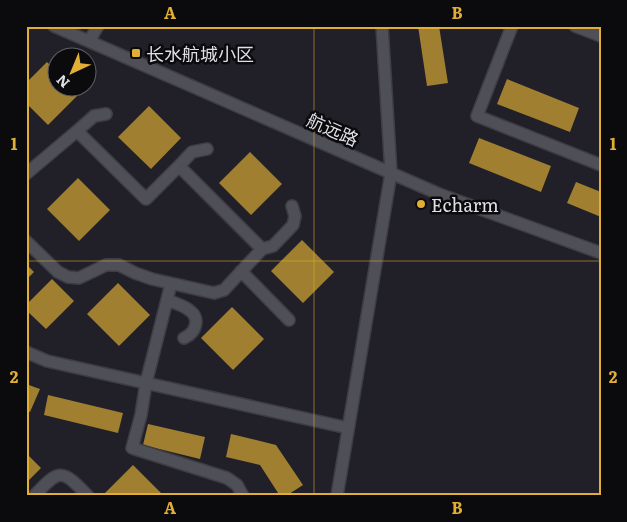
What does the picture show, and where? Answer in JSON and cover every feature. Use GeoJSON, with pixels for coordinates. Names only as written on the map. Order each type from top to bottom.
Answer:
{"type":"FeatureCollection","features":[{"type":"Feature","properties":{"kind":"street","name":"航远路"},"geometry":{"type":"LineString","coordinates":[[54,26],[80,31],[89,41],[439,194],[601,253]]}},
{"type":"Feature","properties":{"kind":"street"},"geometry":{"type":"LineString","coordinates":[[89,41],[98,26]]}},
{"type":"Feature","properties":{"kind":"street"},"geometry":{"type":"LineString","coordinates":[[337,496],[391,173],[382,26]]}},
{"type":"Feature","properties":{"kind":"street"},"geometry":{"type":"LineString","coordinates":[[512,26],[477,116],[601,165]]}},
{"type":"Feature","properties":{"kind":"street"},"geometry":{"type":"LineString","coordinates":[[575,26],[601,36]]}},
{"type":"Feature","properties":{"kind":"street"},"geometry":{"type":"LineString","coordinates":[[28,169],[78,131],[94,116],[106,114]]}},
{"type":"Feature","properties":{"kind":"street"},"geometry":{"type":"LineString","coordinates":[[78,131],[146,199],[192,152],[206,149]]}},
{"type":"Feature","properties":{"kind":"street"},"geometry":{"type":"LineString","coordinates":[[179,166],[262,249]]}},
{"type":"Feature","properties":{"kind":"street"},"geometry":{"type":"LineString","coordinates":[[26,242],[58,272],[68,277],[79,278],[100,267],[119,264],[135,273],[171,284],[214,293],[224,290],[262,249],[273,246],[293,225],[295,216],[292,206]]}},
{"type":"Feature","properties":{"kind":"street"},"geometry":{"type":"LineString","coordinates":[[241,271],[289,320]]}},
{"type":"Feature","properties":{"kind":"street"},"geometry":{"type":"LineString","coordinates":[[171,284],[146,382],[132,448],[227,478],[237,485],[243,496]]}},
{"type":"Feature","properties":{"kind":"street"},"geometry":{"type":"LineString","coordinates":[[167,300],[190,310],[195,317],[196,326],[194,330],[184,338]]}},
{"type":"Feature","properties":{"kind":"street"},"geometry":{"type":"LineString","coordinates":[[26,352],[48,361],[348,428]]}},
{"type":"Feature","properties":{"kind":"street"},"geometry":{"type":"LineString","coordinates":[[34,496],[51,478],[58,476],[71,479],[88,496]]}},
{"type":"Feature","properties":{"kind":"building"},"geometry":{"type":"Polygon","coordinates":[[[418,26],[439,26],[448,83],[427,86],[418,26]]]}},
{"type":"Feature","properties":{"kind":"building"},"geometry":{"type":"Polygon","coordinates":[[[47,62],[48,98],[75,98],[48,125],[26,103],[26,83],[47,62]]]}},
{"type":"Feature","properties":{"kind":"building"},"geometry":{"type":"Polygon","coordinates":[[[507,79],[579,108],[570,132],[497,104],[507,79]]]}},
{"type":"Feature","properties":{"kind":"building"},"geometry":{"type":"Polygon","coordinates":[[[149,106],[181,138],[151,169],[118,137],[149,106]]]}},
{"type":"Feature","properties":{"kind":"building"},"geometry":{"type":"Polygon","coordinates":[[[479,138],[551,166],[541,192],[469,163],[479,138]]]}},
{"type":"Feature","properties":{"kind":"building"},"geometry":{"type":"Polygon","coordinates":[[[250,152],[282,184],[251,215],[219,183],[250,152]]]}},
{"type":"Feature","properties":{"kind":"building"},"geometry":{"type":"Polygon","coordinates":[[[78,178],[110,210],[79,241],[47,209],[78,178]]]}},
{"type":"Feature","properties":{"kind":"building"},"geometry":{"type":"Polygon","coordinates":[[[576,182],[601,192],[601,217],[567,203],[576,182]]]}},
{"type":"Feature","properties":{"kind":"building"},"geometry":{"type":"Polygon","coordinates":[[[302,240],[334,272],[303,303],[271,271],[302,240]]]}},
{"type":"Feature","properties":{"kind":"building"},"geometry":{"type":"Polygon","coordinates":[[[26,264],[34,272],[26,280],[26,264]]]}},
{"type":"Feature","properties":{"kind":"building"},"geometry":{"type":"Polygon","coordinates":[[[52,279],[74,301],[46,329],[26,310],[26,305],[52,279]]]}},
{"type":"Feature","properties":{"kind":"building"},"geometry":{"type":"Polygon","coordinates":[[[118,283],[150,315],[119,346],[87,314],[118,283]]]}},
{"type":"Feature","properties":{"kind":"building"},"geometry":{"type":"Polygon","coordinates":[[[232,307],[264,339],[233,370],[201,338],[232,307]]]}},
{"type":"Feature","properties":{"kind":"building"},"geometry":{"type":"Polygon","coordinates":[[[26,384],[40,389],[30,412],[26,410],[26,384]]]}},
{"type":"Feature","properties":{"kind":"building"},"geometry":{"type":"Polygon","coordinates":[[[48,395],[123,413],[118,433],[44,415],[48,395]]]}},
{"type":"Feature","properties":{"kind":"building"},"geometry":{"type":"Polygon","coordinates":[[[148,424],[205,437],[200,459],[143,445],[148,424]]]}},
{"type":"Feature","properties":{"kind":"building"},"geometry":{"type":"Polygon","coordinates":[[[231,434],[276,445],[303,485],[286,496],[280,496],[260,465],[226,457],[231,434]]]}},
{"type":"Feature","properties":{"kind":"building"},"geometry":{"type":"Polygon","coordinates":[[[26,453],[41,468],[26,483],[26,453]]]}},
{"type":"Feature","properties":{"kind":"building"},"geometry":{"type":"Polygon","coordinates":[[[133,465],[164,496],[102,496],[133,465]]]}},
{"type":"Feature","properties":{"kind":"place","name":"长水航城小区"},"geometry":{"type":"Point","coordinates":[136,53]}},
{"type":"Feature","properties":{"kind":"place","name":"Echarm"},"geometry":{"type":"Point","coordinates":[421,204]}}]}
